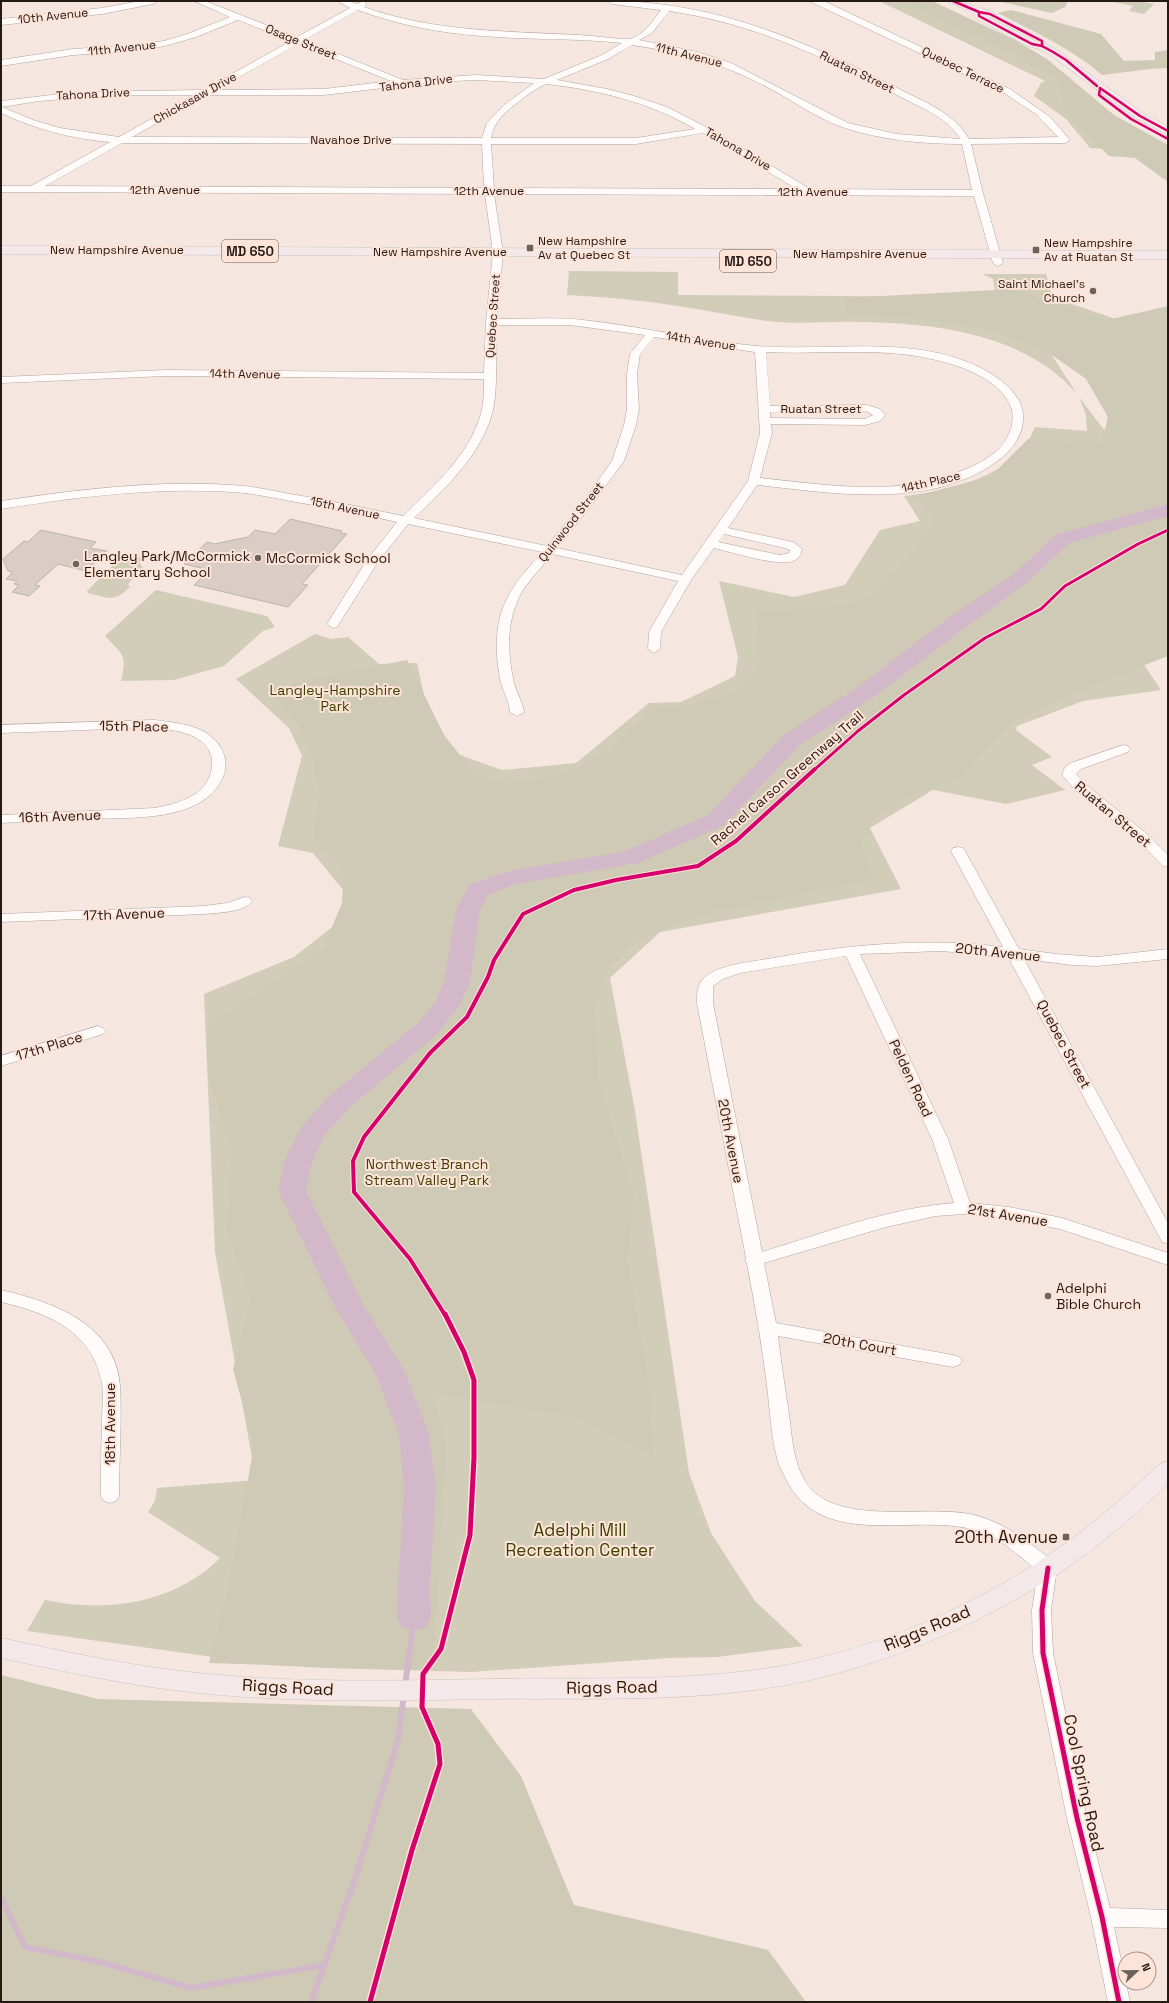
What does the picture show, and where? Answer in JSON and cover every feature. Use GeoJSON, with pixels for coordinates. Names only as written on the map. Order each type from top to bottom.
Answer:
{"type":"FeatureCollection","features":[{"type":"Feature","properties":{"kind":"main road"},"geometry":{"type":"LineString","coordinates":[[953,1],[979,12],[979,16],[984,19],[1032,44],[1042,46],[1066,60],[1100,88],[1111,94],[1140,116],[1168,131]]}},
{"type":"Feature","properties":{"kind":"main road"},"geometry":{"type":"LineString","coordinates":[[1100,88],[1098,95],[1120,112],[1168,139]]}},
{"type":"Feature","properties":{"kind":"main road","name":"New Hampshire Avenue"},"geometry":{"type":"LineString","coordinates":[[1,250],[498,256],[997,259],[1168,264]]}},
{"type":"Feature","properties":{"kind":"main road","name":"New Hampshire Avenue"},"geometry":{"type":"LineString","coordinates":[[997,259],[1168,255]]}},
{"type":"Feature","properties":{"kind":"main road","name":"New Hampshire Avenue"},"geometry":{"type":"LineString","coordinates":[[1,258],[498,256]]}},
{"type":"Feature","properties":{"kind":"main road","name":"Riggs Road"},"geometry":{"type":"LineString","coordinates":[[1,1648],[84,1665],[190,1682],[272,1688],[426,1690],[691,1685],[767,1679],[852,1658],[907,1639],[1020,1586],[1075,1549],[1121,1513],[1168,1470]]}},
{"type":"Feature","properties":{"kind":"street","name":"10th Avenue"},"geometry":{"type":"LineString","coordinates":[[1,22],[102,11],[153,1]]}},
{"type":"Feature","properties":{"kind":"street","name":"Osage Street"},"geometry":{"type":"LineString","coordinates":[[198,1],[403,83]]}},
{"type":"Feature","properties":{"kind":"street","name":"11th Avenue"},"geometry":{"type":"LineString","coordinates":[[341,1],[358,8],[408,23],[447,30],[632,42],[684,51],[719,62],[754,76],[843,124],[866,132],[908,139],[1026,141]]}},
{"type":"Feature","properties":{"kind":"street"},"geometry":{"type":"LineString","coordinates":[[358,8],[369,1]]}},
{"type":"Feature","properties":{"kind":"street","name":"Ruatan Street"},"geometry":{"type":"LineString","coordinates":[[612,1],[667,8],[736,22],[785,38],[842,63],[931,109],[960,130],[966,141],[978,192],[997,259]]}},
{"type":"Feature","properties":{"kind":"street"},"geometry":{"type":"LineString","coordinates":[[667,8],[685,1]]}},
{"type":"Feature","properties":{"kind":"street","name":"Quebec Terrace"},"geometry":{"type":"LineString","coordinates":[[813,1],[824,4],[1007,91],[1034,107],[1060,132],[1065,140],[1026,141]]}},
{"type":"Feature","properties":{"kind":"street","name":"Chickasaw Drive"},"geometry":{"type":"LineString","coordinates":[[32,189],[358,8]]}},
{"type":"Feature","properties":{"kind":"street","name":"Quebec Street"},"geometry":{"type":"LineString","coordinates":[[333,624],[373,560],[404,521],[436,490],[469,452],[487,413],[491,322],[498,256],[489,191],[486,140],[490,125],[507,107],[532,86],[605,57],[632,42],[649,31],[667,8]]}},
{"type":"Feature","properties":{"kind":"street","name":"11th Avenue"},"geometry":{"type":"LineString","coordinates":[[1,63],[73,52],[136,48],[165,44],[193,35],[238,17]]}},
{"type":"Feature","properties":{"kind":"street","name":"Tahona Drive"},"geometry":{"type":"LineString","coordinates":[[1,104],[79,93],[349,91],[403,83],[474,78],[544,82],[626,96],[655,105],[685,118],[807,192]]}},
{"type":"Feature","properties":{"kind":"street"},"geometry":{"type":"LineString","coordinates":[[222,83],[229,89],[241,93]]}},
{"type":"Feature","properties":{"kind":"street","name":"Navahoe Drive"},"geometry":{"type":"LineString","coordinates":[[1,109],[49,130],[78,136],[119,140],[636,141],[705,130]]}},
{"type":"Feature","properties":{"kind":"street","name":"12th Avenue"},"geometry":{"type":"LineString","coordinates":[[1,189],[978,192]]}},
{"type":"Feature","properties":{"kind":"street","name":"14th Avenue"},"geometry":{"type":"LineString","coordinates":[[491,322],[579,323],[760,349],[913,353]]}},
{"type":"Feature","properties":{"kind":"street","name":"Quinwood Street"},"geometry":{"type":"LineString","coordinates":[[517,712],[516,699],[508,684],[504,665],[502,641],[505,618],[518,590],[587,504],[618,461],[628,432],[633,409],[632,374],[635,354],[652,333]]}},
{"type":"Feature","properties":{"kind":"street","name":"Ruatan Street"},"geometry":{"type":"LineString","coordinates":[[654,649],[655,632],[685,579],[721,530],[754,481],[766,433],[760,349]]}},
{"type":"Feature","properties":{"kind":"street","name":"14th Place"},"geometry":{"type":"LineString","coordinates":[[754,481],[859,491],[898,490],[962,476],[992,461],[1005,451],[1010,443],[1018,418],[1015,404],[1005,390],[996,382],[969,367],[939,357],[913,353]]}},
{"type":"Feature","properties":{"kind":"street","name":"14th Avenue"},"geometry":{"type":"LineString","coordinates":[[1,380],[166,373],[489,376]]}},
{"type":"Feature","properties":{"kind":"street","name":"Ruatan Street"},"geometry":{"type":"LineString","coordinates":[[765,409],[867,408],[876,411],[879,415],[876,420],[866,422],[766,421]]}},
{"type":"Feature","properties":{"kind":"street","name":"15th Avenue"},"geometry":{"type":"LineString","coordinates":[[1,505],[40,498],[104,490],[197,488],[246,490],[341,506],[404,521],[685,579]]}},
{"type":"Feature","properties":{"kind":"street"},"geometry":{"type":"LineString","coordinates":[[711,544],[780,558],[790,558],[796,554],[796,549],[789,545],[721,530]]}},
{"type":"Feature","properties":{"kind":"street","name":"15th Place"},"geometry":{"type":"LineString","coordinates":[[1,729],[154,724],[176,727],[196,733],[206,738],[214,746],[219,759],[218,776],[207,791],[195,800],[168,810],[119,814]]}},
{"type":"Feature","properties":{"kind":"street","name":"Ruatan Street"},"geometry":{"type":"LineString","coordinates":[[1123,749],[1076,766],[1070,770],[1070,775],[1079,786],[1143,838],[1168,863]]}},
{"type":"Feature","properties":{"kind":"street","name":"16th Avenue"},"geometry":{"type":"LineString","coordinates":[[1,819],[119,814]]}},
{"type":"Feature","properties":{"kind":"street","name":"Quebec Street"},"geometry":{"type":"LineString","coordinates":[[958,851],[1168,1238]]}},
{"type":"Feature","properties":{"kind":"street","name":"17th Avenue"},"geometry":{"type":"LineString","coordinates":[[1,918],[204,910],[230,907],[245,901]]}},
{"type":"Feature","properties":{"kind":"street","name":"20th Avenue"},"geometry":{"type":"LineString","coordinates":[[1048,1568],[1004,1536],[974,1522],[950,1518],[845,1516],[828,1511],[806,1497],[796,1486],[786,1459],[768,1328],[705,1003],[706,985],[712,979],[746,967],[851,950],[906,946],[967,948],[1086,961],[1168,954]]}},
{"type":"Feature","properties":{"kind":"street","name":"Pelden Road"},"geometry":{"type":"LineString","coordinates":[[851,950],[940,1138],[964,1208]]}},
{"type":"Feature","properties":{"kind":"street","name":"17th Place"},"geometry":{"type":"LineString","coordinates":[[1,1061],[98,1031]]}},
{"type":"Feature","properties":{"kind":"street","name":"21st Avenue"},"geometry":{"type":"LineString","coordinates":[[754,1260],[904,1217],[936,1210],[964,1208],[1009,1213],[1062,1224],[1168,1259]]}},
{"type":"Feature","properties":{"kind":"street","name":"18th Avenue"},"geometry":{"type":"LineString","coordinates":[[1,1296],[37,1305],[67,1318],[94,1342],[105,1357],[111,1385],[110,1496]]}},
{"type":"Feature","properties":{"kind":"street","name":"20th Court"},"geometry":{"type":"LineString","coordinates":[[768,1328],[953,1361]]}},
{"type":"Feature","properties":{"kind":"street","name":"Cool Spring Road"},"geometry":{"type":"LineString","coordinates":[[1048,1568],[1040,1608],[1040,1629],[1043,1653],[1076,1818],[1102,1917],[1120,2002]]}},
{"type":"Feature","properties":{"kind":"street"},"geometry":{"type":"LineString","coordinates":[[1102,1917],[1168,1919]]}},
{"type":"Feature","properties":{"kind":"green space"},"geometry":{"type":"Polygon","coordinates":[[[879,1],[923,1],[1025,51],[1088,103],[1168,152],[1090,148],[1066,119],[1034,96],[1041,83],[1045,81],[879,1]]]}},
{"type":"Feature","properties":{"kind":"green space"},"geometry":{"type":"Polygon","coordinates":[[[901,1],[932,1],[1013,39],[1047,59],[1114,115],[1168,145],[1168,182],[1135,158],[1109,156],[1065,113],[1062,90],[1054,76],[1029,65],[1022,57],[901,1]]]}},
{"type":"Feature","properties":{"kind":"green space"},"geometry":{"type":"Polygon","coordinates":[[[997,1],[1068,1],[1065,7],[1052,13],[997,1]]]}},
{"type":"Feature","properties":{"kind":"green space"},"geometry":{"type":"Polygon","coordinates":[[[1108,1],[1138,1],[1154,4],[1144,14],[1129,11],[1133,6],[1108,1]]]}},
{"type":"Feature","properties":{"kind":"green space"},"geometry":{"type":"Polygon","coordinates":[[[1011,10],[1101,34],[1124,61],[1155,60],[1155,52],[1168,50],[1168,68],[1102,75],[1090,65],[1065,49],[998,13],[1011,10]]]}},
{"type":"Feature","properties":{"kind":"green space"},"geometry":{"type":"Polygon","coordinates":[[[569,271],[678,272],[678,295],[996,297],[993,279],[982,274],[1046,274],[1052,297],[1130,324],[1038,334],[1077,394],[1056,374],[1032,358],[1006,345],[978,336],[948,329],[918,325],[850,322],[776,322],[650,302],[567,295],[569,271]]]}},
{"type":"Feature","properties":{"kind":"green space","name":"Northwest Branch Stream Valley Park"},"geometry":{"type":"Polygon","coordinates":[[[1013,289],[1107,320],[1168,306],[1168,656],[1063,697],[1013,722],[956,780],[905,798],[875,818],[860,845],[873,879],[703,914],[637,940],[607,971],[595,1007],[597,1075],[634,1199],[627,1259],[650,1392],[653,1455],[574,1416],[431,1393],[446,1441],[439,1576],[431,1670],[209,1663],[228,1590],[254,1446],[233,1369],[251,1299],[227,1228],[232,1153],[208,1075],[207,1025],[323,948],[342,903],[344,871],[313,836],[320,794],[311,751],[296,720],[265,689],[407,660],[444,735],[476,775],[508,784],[562,776],[610,749],[654,708],[687,705],[732,694],[759,668],[756,611],[828,609],[876,595],[936,523],[917,496],[991,476],[1028,439],[1102,442],[1108,417],[1086,379],[1049,353],[996,331],[922,319],[845,313],[845,298],[1013,289]]]}},
{"type":"Feature","properties":{"kind":"green space","name":"Northwest Branch Stream Valley Park"},"geometry":{"type":"Polygon","coordinates":[[[1079,397],[1161,504],[1138,656],[1161,690],[1083,701],[1017,726],[1016,730],[1052,757],[1032,765],[1065,790],[1006,804],[933,790],[870,828],[901,889],[660,932],[610,978],[635,1111],[689,1473],[711,1533],[755,1601],[803,1646],[717,1657],[669,1658],[471,1672],[270,1665],[27,1631],[45,1600],[68,1604],[115,1605],[160,1595],[182,1586],[202,1574],[220,1558],[148,1512],[155,1501],[157,1488],[256,1480],[215,1252],[204,994],[294,957],[345,917],[347,895],[313,853],[278,846],[302,756],[289,728],[236,679],[315,634],[331,639],[348,637],[379,664],[417,663],[435,746],[502,770],[576,763],[649,703],[681,702],[735,676],[738,657],[719,581],[794,597],[845,585],[880,530],[920,521],[904,496],[942,490],[980,478],[998,469],[1013,458],[1026,444],[1035,427],[1087,431],[1086,415],[1079,397]]]}},
{"type":"Feature","properties":{"kind":"green space"},"geometry":{"type":"Polygon","coordinates":[[[124,554],[143,558],[139,562],[143,568],[128,584],[130,587],[119,595],[110,598],[88,593],[87,591],[124,554]]]}},
{"type":"Feature","properties":{"kind":"green space"},"geometry":{"type":"Polygon","coordinates":[[[156,590],[267,616],[275,627],[263,631],[224,666],[174,680],[121,681],[124,660],[120,652],[105,636],[156,590]]]}},
{"type":"Feature","properties":{"kind":"green space"},"geometry":{"type":"Polygon","coordinates":[[[1,1675],[98,1699],[471,1709],[521,1776],[574,1905],[768,1950],[806,2002],[1,2002],[1,1675]]]}},
{"type":"Feature","properties":{"kind":"building","name":"McCormick School"},"geometry":{"type":"Polygon","coordinates":[[[290,519],[342,531],[340,533],[347,534],[302,584],[308,585],[288,607],[194,585],[209,570],[184,564],[207,542],[214,544],[248,537],[255,530],[275,534],[290,519]]]}},
{"type":"Feature","properties":{"kind":"building","name":"Langley Park/McCormick Elementary School"},"geometry":{"type":"Polygon","coordinates":[[[41,530],[96,542],[90,548],[107,551],[86,571],[58,564],[35,585],[40,586],[29,596],[12,592],[19,585],[14,584],[17,581],[6,579],[13,572],[8,571],[3,559],[24,541],[28,542],[41,530]]]}},
{"type":"Feature","properties":{"kind":"waterway"},"geometry":{"type":"LineString","coordinates":[[414,1618],[414,1586],[420,1488],[414,1434],[390,1372],[350,1307],[292,1191],[298,1162],[312,1132],[340,1101],[426,1030],[447,1005],[457,982],[468,910],[478,890],[509,878],[629,858],[716,820],[792,740],[866,692],[955,624],[1021,578],[1062,539],[1168,510]]}},
{"type":"Feature","properties":{"kind":"waterway"},"geometry":{"type":"LineString","coordinates":[[405,1686],[414,1618]]}},
{"type":"Feature","properties":{"kind":"waterway"},"geometry":{"type":"LineString","coordinates":[[324,1965],[355,1879],[398,1740],[404,1695]]}},
{"type":"Feature","properties":{"kind":"waterway"},"geometry":{"type":"LineString","coordinates":[[1,1898],[25,1947],[100,1962],[191,1988],[324,1965]]}},
{"type":"Feature","properties":{"kind":"waterway"},"geometry":{"type":"LineString","coordinates":[[311,2002],[324,1965]]}},
{"type":"Feature","properties":{"kind":"cycle path"},"geometry":{"type":"LineString","coordinates":[[953,1],[979,12],[990,14],[1042,41],[1042,46]]}},
{"type":"Feature","properties":{"kind":"cycle path"},"geometry":{"type":"LineString","coordinates":[[979,12],[979,16],[1032,44],[1042,46],[1066,60],[1097,86]]}},
{"type":"Feature","properties":{"kind":"cycle path"},"geometry":{"type":"LineString","coordinates":[[1168,131],[1140,116],[1111,94],[1100,88],[1099,95],[1131,119],[1168,139]]}},
{"type":"Feature","properties":{"kind":"cycle path","name":"Rachel Carson Greenway Trail"},"geometry":{"type":"LineString","coordinates":[[370,2002],[412,1850],[440,1764],[438,1744],[422,1707],[423,1674],[441,1649],[470,1535],[474,1458],[474,1380],[464,1352],[444,1312],[410,1259],[354,1192],[353,1161],[364,1137],[430,1053],[467,1017],[488,977],[494,960],[523,914],[574,890],[616,880],[681,870],[698,866],[709,860],[736,841],[858,731],[904,695],[985,638],[1041,609],[1065,586],[1138,544],[1168,530]]}},
{"type":"Feature","properties":{"kind":"cycle path"},"geometry":{"type":"LineString","coordinates":[[1048,1568],[1042,1610],[1041,1630],[1043,1653],[1077,1818],[1102,1917],[1119,2002]]}},
{"type":"Feature","properties":{"kind":"place","name":"New Hampshire Av at Quebec St"},"geometry":{"type":"Point","coordinates":[530,248]}},
{"type":"Feature","properties":{"kind":"place","name":"New Hampshire Av at Ruatan St"},"geometry":{"type":"Point","coordinates":[1036,250]}},
{"type":"Feature","properties":{"kind":"place","name":"Saint Michael's Church"},"geometry":{"type":"Point","coordinates":[1093,291]}},
{"type":"Feature","properties":{"kind":"place","name":"McCormick School"},"geometry":{"type":"Point","coordinates":[258,558]}},
{"type":"Feature","properties":{"kind":"place","name":"Langley Park/McCormick Elementary School"},"geometry":{"type":"Point","coordinates":[76,564]}},
{"type":"Feature","properties":{"kind":"place","name":"Adelphi Bible Church"},"geometry":{"type":"Point","coordinates":[1048,1296]}},
{"type":"Feature","properties":{"kind":"place","name":"20th Avenue"},"geometry":{"type":"Point","coordinates":[1066,1537]}},
{"type":"Feature","properties":{"kind":"park label","name":"Langley-Hampshire Park"},"geometry":{"type":"Point","coordinates":[335,698]}},
{"type":"Feature","properties":{"kind":"park label","name":"Adelphi Mill Recreation Center"},"geometry":{"type":"Point","coordinates":[580,1540]}}]}
